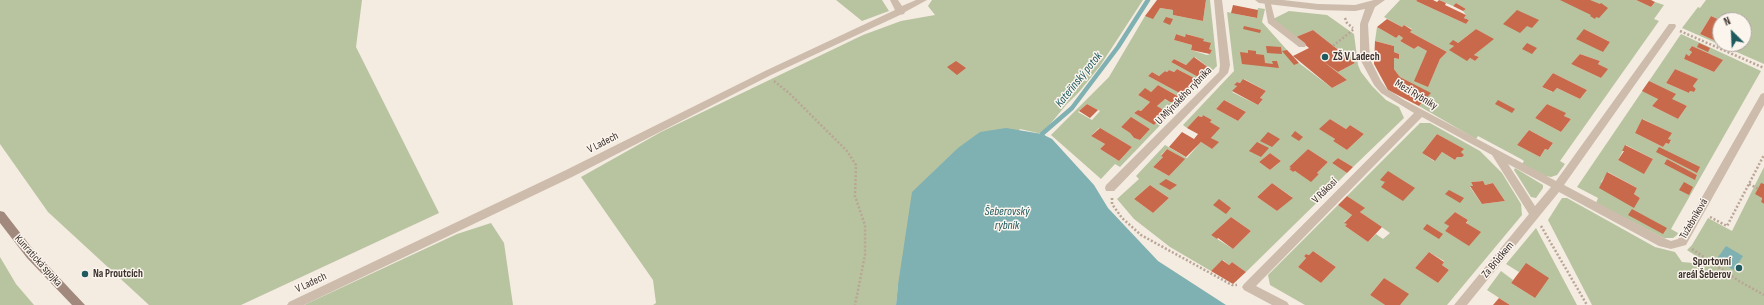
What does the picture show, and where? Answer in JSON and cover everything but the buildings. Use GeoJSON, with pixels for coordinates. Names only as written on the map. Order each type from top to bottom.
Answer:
{"type":"FeatureCollection","features":[{"type":"Feature","properties":{"kind":"main road","name":"Kunratická spojka"},"geometry":{"type":"LineString","coordinates":[[0,215],[31,255],[79,305]]}},
{"type":"Feature","properties":{"kind":"street"},"geometry":{"type":"LineString","coordinates":[[894,0],[901,12]]}},
{"type":"Feature","properties":{"kind":"street","name":"V Ladech"},"geometry":{"type":"LineString","coordinates":[[293,305],[568,174],[768,73],[901,12],[923,0]]}},
{"type":"Feature","properties":{"kind":"street","name":"U Mlýnského rybníka"},"geometry":{"type":"LineString","coordinates":[[1110,188],[1223,73],[1226,68],[1218,0]]}},
{"type":"Feature","properties":{"kind":"street"},"geometry":{"type":"LineString","coordinates":[[1263,1],[1355,8],[1371,5],[1381,0]]}},
{"type":"Feature","properties":{"kind":"street","name":"Mezi Rybníky"},"geometry":{"type":"LineString","coordinates":[[1371,5],[1364,24],[1365,59],[1377,83],[1390,95],[1420,113],[1557,187]]}},
{"type":"Feature","properties":{"kind":"street"},"geometry":{"type":"LineString","coordinates":[[1535,215],[1557,187],[1672,27]]}},
{"type":"Feature","properties":{"kind":"street","name":"Tužebníková"},"geometry":{"type":"LineString","coordinates":[[1557,187],[1655,240],[1671,245],[1682,242],[1764,96]]}},
{"type":"Feature","properties":{"kind":"street","name":"V Rákosí"},"geometry":{"type":"LineString","coordinates":[[1248,287],[1420,113]]}},
{"type":"Feature","properties":{"kind":"street","name":"Mezi Rybníky"},"geometry":{"type":"LineString","coordinates":[[1496,154],[1535,215]]}},
{"type":"Feature","properties":{"kind":"street","name":"Za Brůdkem"},"geometry":{"type":"LineString","coordinates":[[1460,305],[1535,215]]}},
{"type":"Feature","properties":{"kind":"street"},"geometry":{"type":"LineString","coordinates":[[1248,287],[1283,305]]}},
{"type":"Feature","properties":{"kind":"lane"},"geometry":{"type":"LineString","coordinates":[[1263,1],[1271,21],[1302,46]]}},
{"type":"Feature","properties":{"kind":"path"},"geometry":{"type":"LineString","coordinates":[[1343,12],[1347,23],[1354,28]]}},
{"type":"Feature","properties":{"kind":"path"},"geometry":{"type":"LineString","coordinates":[[1333,46],[1354,28],[1364,24]]}},
{"type":"Feature","properties":{"kind":"path"},"geometry":{"type":"LineString","coordinates":[[1672,27],[1764,68]]}},
{"type":"Feature","properties":{"kind":"path"},"geometry":{"type":"LineString","coordinates":[[768,73],[847,152],[856,165],[855,196],[865,225],[865,255],[856,305]]}},
{"type":"Feature","properties":{"kind":"path"},"geometry":{"type":"LineString","coordinates":[[1709,217],[1727,226],[1764,155]]}},
{"type":"Feature","properties":{"kind":"path"},"geometry":{"type":"LineString","coordinates":[[1749,184],[1759,189]]}},
{"type":"Feature","properties":{"kind":"path"},"geometry":{"type":"LineString","coordinates":[[1110,188],[1112,204],[1116,211],[1129,225],[1142,235],[1232,285],[1248,287]]}},
{"type":"Feature","properties":{"kind":"path"},"geometry":{"type":"LineString","coordinates":[[1535,215],[1587,305]]}},
{"type":"Feature","properties":{"kind":"path"},"geometry":{"type":"LineString","coordinates":[[1682,242],[1739,281],[1764,295]]}},
{"type":"Feature","properties":{"kind":"green space"},"geometry":{"type":"Polygon","coordinates":[[[0,0],[362,0],[356,47],[439,213],[241,305],[149,305],[48,212],[0,144],[0,0]]]}},
{"type":"Feature","properties":{"kind":"green space"},"geometry":{"type":"Polygon","coordinates":[[[836,0],[882,0],[889,11],[862,21],[836,0]]]}},
{"type":"Feature","properties":{"kind":"green space"},"geometry":{"type":"Polygon","coordinates":[[[932,0],[1143,0],[1100,66],[1042,134],[1020,129],[898,285],[896,305],[653,305],[656,303],[653,280],[581,177],[661,132],[863,35],[901,21],[935,15],[928,6],[932,0]]]}},
{"type":"Feature","properties":{"kind":"green space"},"geometry":{"type":"Polygon","coordinates":[[[1206,0],[1210,0],[1217,66],[1120,167],[1115,164],[1101,179],[1051,135],[1109,77],[1145,16],[1160,8],[1173,10],[1173,15],[1203,21],[1206,0]],[[1176,34],[1174,40],[1192,45],[1191,50],[1207,55],[1210,54],[1212,50],[1209,49],[1203,39],[1187,34],[1185,37],[1176,34]],[[1195,57],[1186,65],[1174,59],[1171,62],[1200,78],[1209,68],[1195,57]],[[1177,69],[1174,72],[1169,70],[1167,72],[1165,71],[1159,76],[1152,72],[1148,76],[1183,95],[1198,80],[1177,69]],[[1158,85],[1151,92],[1145,89],[1138,95],[1150,102],[1141,111],[1138,110],[1134,113],[1154,125],[1167,112],[1157,106],[1164,99],[1170,102],[1177,102],[1181,98],[1158,85]],[[1087,104],[1078,112],[1092,120],[1100,111],[1087,104]],[[1131,118],[1121,127],[1130,133],[1134,138],[1140,140],[1150,129],[1131,118]],[[1099,128],[1091,136],[1105,144],[1100,149],[1119,161],[1132,147],[1099,128]]]}},
{"type":"Feature","properties":{"kind":"green space"},"geometry":{"type":"Polygon","coordinates":[[[1400,0],[1417,0],[1416,1],[1466,24],[1469,20],[1464,18],[1466,15],[1463,11],[1466,9],[1456,3],[1453,6],[1439,0],[1636,0],[1651,7],[1655,2],[1664,5],[1654,19],[1659,21],[1560,161],[1565,164],[1557,175],[1551,177],[1522,164],[1524,161],[1521,159],[1478,136],[1476,139],[1419,106],[1430,93],[1400,77],[1394,69],[1394,58],[1399,59],[1399,54],[1394,52],[1394,46],[1375,41],[1377,27],[1396,38],[1399,35],[1403,38],[1400,41],[1414,49],[1418,46],[1427,51],[1428,86],[1440,59],[1447,52],[1410,32],[1412,29],[1404,25],[1402,27],[1384,17],[1400,0]],[[1476,29],[1458,43],[1450,44],[1454,46],[1450,50],[1467,60],[1470,58],[1475,61],[1479,57],[1474,55],[1493,39],[1476,29]],[[1584,29],[1602,52],[1610,42],[1584,29]],[[1580,54],[1571,64],[1601,78],[1607,69],[1598,64],[1600,61],[1580,54]],[[1553,73],[1542,87],[1552,92],[1557,88],[1580,99],[1587,90],[1553,73]],[[1547,104],[1535,118],[1561,132],[1571,119],[1564,116],[1565,113],[1547,104]],[[1529,130],[1517,145],[1540,157],[1545,149],[1548,150],[1553,143],[1529,130]]]}},
{"type":"Feature","properties":{"kind":"green space"},"geometry":{"type":"Polygon","coordinates":[[[1706,0],[1764,0],[1764,64],[1737,52],[1752,52],[1752,12],[1712,12],[1712,16],[1700,34],[1712,39],[1712,41],[1682,28],[1698,7],[1700,8],[1706,0]]]}},
{"type":"Feature","properties":{"kind":"green space"},"geometry":{"type":"Polygon","coordinates":[[[1258,8],[1265,9],[1262,22],[1287,50],[1294,64],[1299,63],[1332,88],[1347,80],[1324,62],[1338,72],[1355,63],[1313,30],[1296,37],[1273,19],[1289,11],[1327,15],[1354,34],[1358,65],[1361,72],[1386,100],[1399,107],[1404,118],[1353,167],[1338,158],[1332,163],[1347,173],[1246,272],[1232,262],[1229,265],[1223,260],[1211,271],[1170,247],[1134,219],[1117,199],[1139,179],[1136,176],[1165,145],[1187,158],[1201,142],[1212,149],[1218,142],[1211,138],[1219,128],[1210,122],[1212,120],[1203,115],[1202,117],[1198,116],[1187,128],[1183,125],[1234,71],[1227,12],[1256,18],[1258,8]],[[1244,79],[1240,83],[1237,82],[1235,85],[1237,86],[1232,92],[1258,105],[1263,99],[1260,98],[1266,91],[1244,79]],[[1224,100],[1216,109],[1238,121],[1246,112],[1224,100]],[[1330,119],[1320,129],[1335,139],[1333,141],[1347,150],[1364,134],[1350,125],[1346,129],[1330,119]],[[1167,149],[1161,155],[1163,157],[1153,167],[1169,176],[1184,159],[1167,149]],[[1308,149],[1289,167],[1291,168],[1289,169],[1293,172],[1295,171],[1311,181],[1319,174],[1317,173],[1328,162],[1308,149]],[[1270,153],[1259,162],[1270,170],[1281,161],[1270,153]],[[1272,183],[1257,197],[1277,211],[1292,197],[1272,183]],[[1150,185],[1134,199],[1153,213],[1169,198],[1150,185]],[[1231,217],[1211,235],[1233,249],[1251,231],[1231,217]]]}},
{"type":"Feature","properties":{"kind":"green space"},"geometry":{"type":"Polygon","coordinates":[[[1681,34],[1712,48],[1712,52],[1720,52],[1761,71],[1671,229],[1678,233],[1677,235],[1673,238],[1664,238],[1596,203],[1598,198],[1577,187],[1681,34]],[[1692,46],[1689,50],[1692,52],[1689,56],[1686,55],[1684,59],[1714,72],[1722,60],[1692,46]],[[1675,69],[1666,83],[1689,93],[1690,91],[1694,92],[1696,89],[1693,86],[1697,79],[1675,69]],[[1656,98],[1658,99],[1652,106],[1678,119],[1687,106],[1656,98]],[[1643,119],[1635,133],[1663,147],[1666,143],[1669,144],[1671,141],[1668,139],[1671,133],[1643,119]],[[1626,145],[1618,160],[1644,173],[1653,159],[1626,145]],[[1667,159],[1664,164],[1695,179],[1697,175],[1667,159]],[[1608,172],[1601,182],[1634,207],[1640,198],[1634,194],[1637,188],[1608,172]]]}},
{"type":"Feature","properties":{"kind":"green space"},"geometry":{"type":"Polygon","coordinates":[[[1420,123],[1430,123],[1480,151],[1502,173],[1521,204],[1522,215],[1447,305],[1400,305],[1384,278],[1370,295],[1385,305],[1305,305],[1270,285],[1268,275],[1338,205],[1352,215],[1344,222],[1347,224],[1345,226],[1368,242],[1376,234],[1383,239],[1390,233],[1360,212],[1364,208],[1347,196],[1420,123]],[[1437,134],[1422,153],[1434,161],[1442,152],[1455,160],[1457,157],[1462,157],[1463,155],[1461,152],[1463,149],[1437,134]],[[1482,181],[1471,182],[1473,186],[1470,187],[1482,204],[1505,201],[1493,183],[1485,185],[1482,181]],[[1455,212],[1445,223],[1449,226],[1445,231],[1460,240],[1468,220],[1455,212]],[[1313,251],[1309,255],[1306,254],[1304,256],[1306,258],[1298,267],[1321,283],[1336,267],[1313,251]],[[1429,252],[1415,268],[1438,283],[1449,270],[1442,265],[1444,261],[1429,252]]]}},
{"type":"Feature","properties":{"kind":"green space"},"geometry":{"type":"Polygon","coordinates":[[[1764,167],[1764,184],[1761,202],[1764,204],[1764,305],[1592,305],[1548,220],[1562,198],[1567,198],[1655,247],[1675,252],[1682,262],[1693,263],[1697,260],[1696,256],[1687,250],[1692,245],[1708,218],[1732,231],[1764,167]]]}},
{"type":"Feature","properties":{"kind":"green space"},"geometry":{"type":"Polygon","coordinates":[[[1515,168],[1543,185],[1543,188],[1536,198],[1531,197],[1514,170],[1515,168]]]}},
{"type":"Feature","properties":{"kind":"green space"},"geometry":{"type":"Polygon","coordinates":[[[491,223],[504,243],[513,305],[304,305],[457,234],[491,223]]]}},
{"type":"Feature","properties":{"kind":"green space"},"geometry":{"type":"Polygon","coordinates":[[[1536,228],[1577,305],[1510,305],[1487,290],[1501,271],[1513,280],[1511,283],[1535,298],[1526,264],[1519,272],[1506,264],[1536,228]]]}},
{"type":"Feature","properties":{"kind":"green space"},"geometry":{"type":"Polygon","coordinates":[[[0,257],[16,284],[34,305],[0,305],[0,257]]]}},
{"type":"Feature","properties":{"kind":"water","name":"Šeberovský rybník"},"geometry":{"type":"Polygon","coordinates":[[[1006,128],[1042,134],[1052,139],[1094,185],[1108,208],[1158,261],[1226,305],[896,305],[912,192],[958,148],[980,132],[1006,128]]]}},
{"type":"Feature","properties":{"kind":"water"},"geometry":{"type":"Polygon","coordinates":[[[1726,246],[1743,256],[1734,270],[1716,260],[1726,246]]]}},
{"type":"Feature","properties":{"kind":"waterway","name":"Kateřinský potok"},"geometry":{"type":"LineString","coordinates":[[1043,139],[1042,134],[1072,108],[1118,47],[1148,0]]}},
{"type":"Feature","properties":{"kind":"place","name":"ZŠ V Ladech"},"geometry":{"type":"Point","coordinates":[1325,57]}},
{"type":"Feature","properties":{"kind":"place","name":"Sportovní areál Šeberov"},"geometry":{"type":"Point","coordinates":[1739,268]}},
{"type":"Feature","properties":{"kind":"place","name":"Na Proutcích"},"geometry":{"type":"Point","coordinates":[85,274]}}]}
